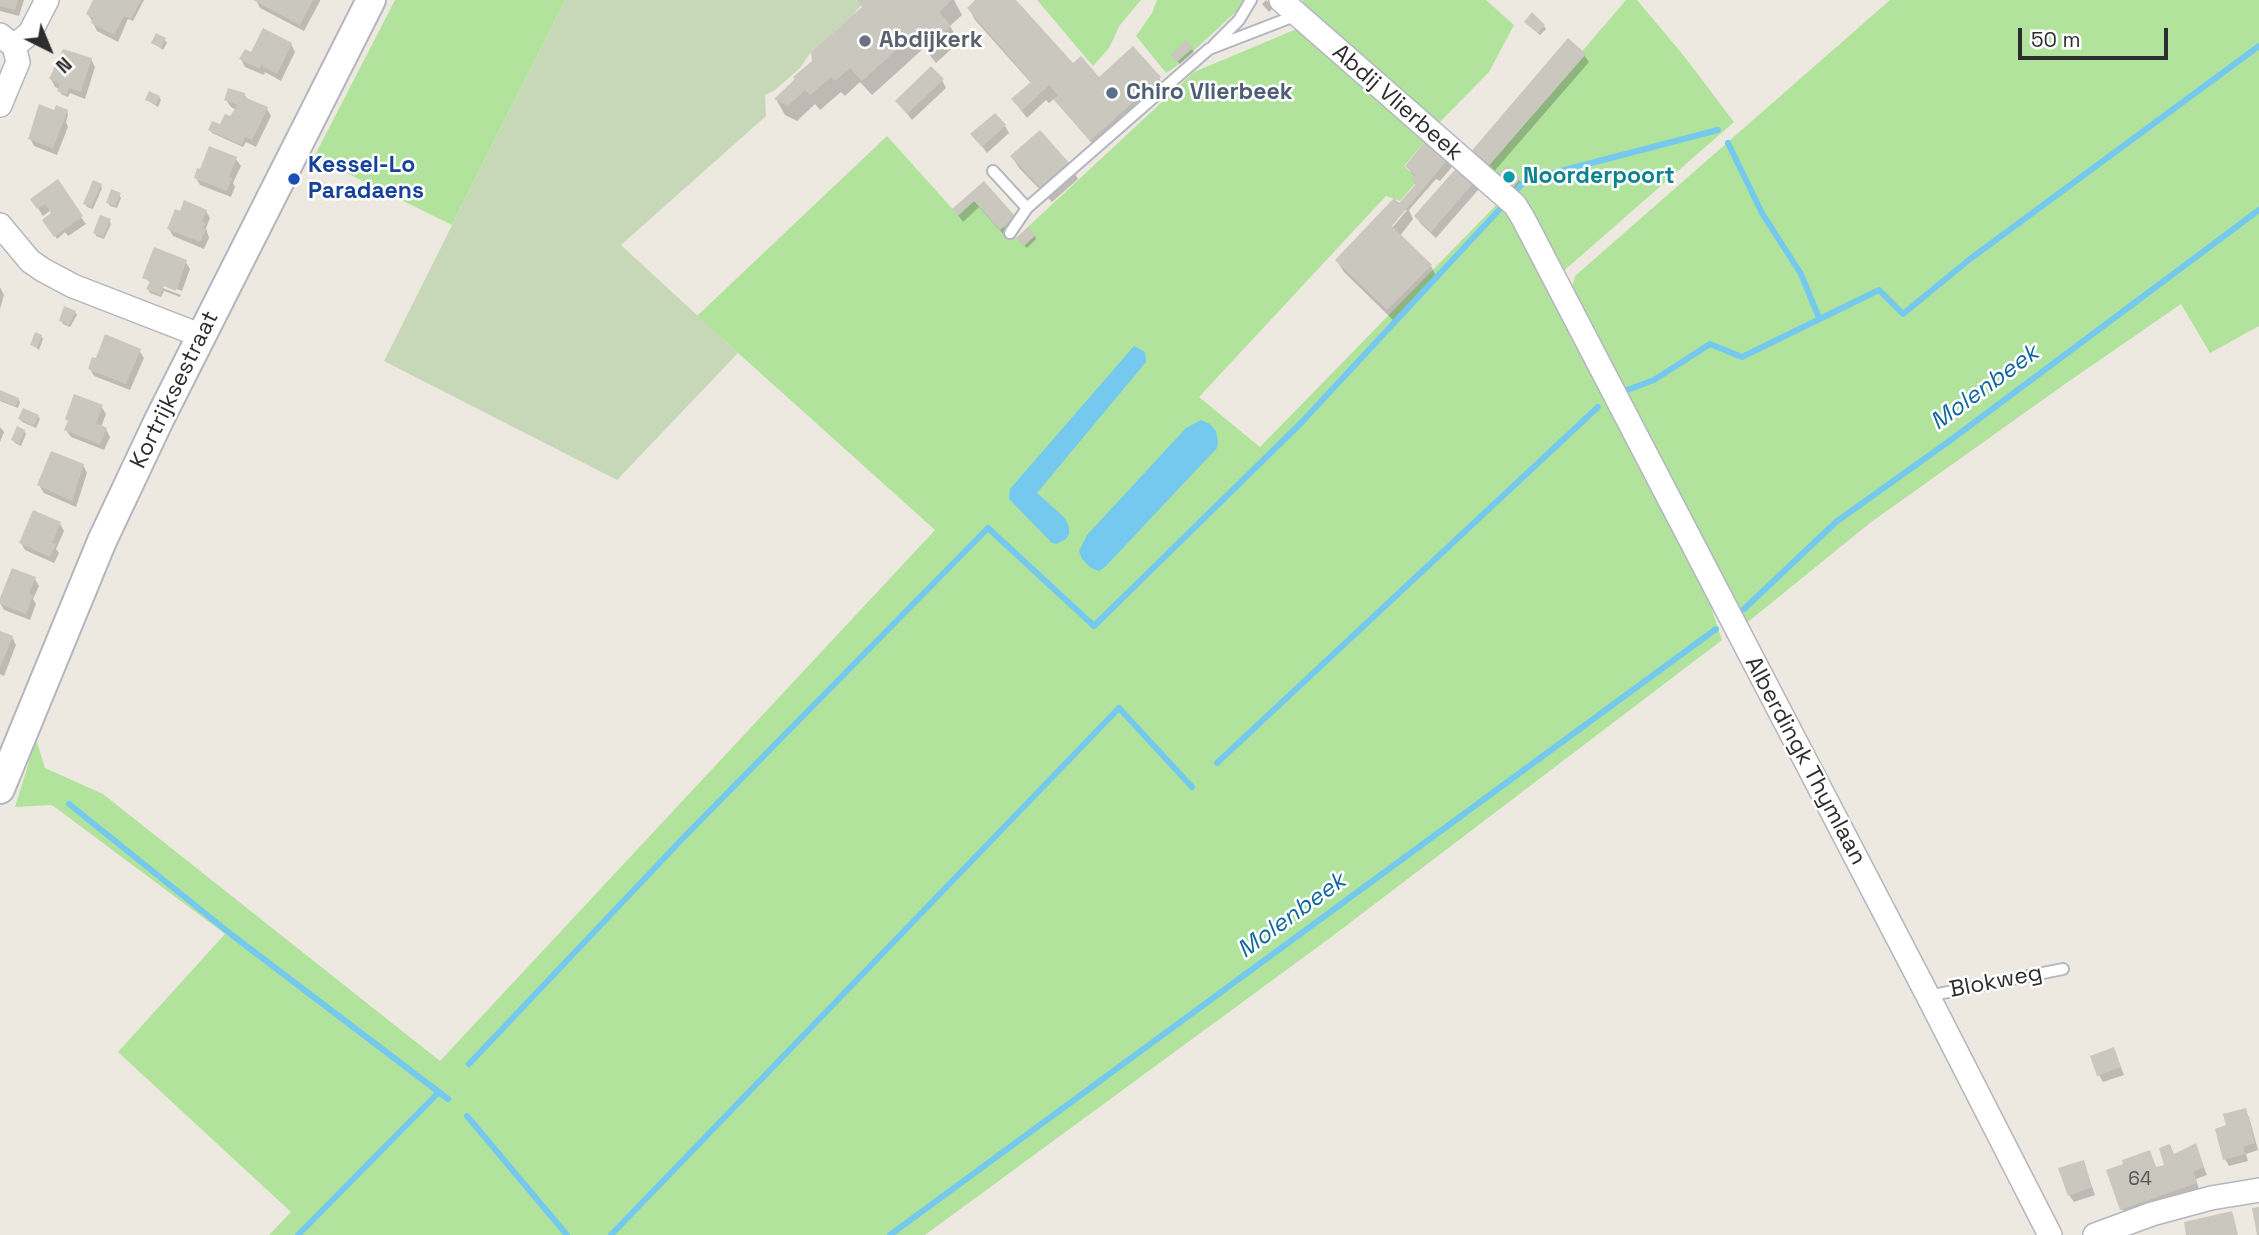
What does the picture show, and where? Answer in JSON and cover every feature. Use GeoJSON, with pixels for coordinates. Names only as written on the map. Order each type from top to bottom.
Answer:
{"type":"FeatureCollection","features":[{"type":"Feature","properties":{"kind":"street"},"geometry":{"type":"LineString","coordinates":[[0,106],[18,62],[7,41],[30,33],[47,0]]}},
{"type":"Feature","properties":{"kind":"street","name":"Kortrijksestraat"},"geometry":{"type":"LineString","coordinates":[[0,789],[102,541],[202,335],[371,0]]}},
{"type":"Feature","properties":{"kind":"street","name":"Abdij Vlierbeek"},"geometry":{"type":"LineString","coordinates":[[1292,6],[1514,205]]}},
{"type":"Feature","properties":{"kind":"street","name":"Alberdingk Thymlaan"},"geometry":{"type":"LineString","coordinates":[[1514,205],[1928,996],[2050,1235]]}},
{"type":"Feature","properties":{"kind":"street"},"geometry":{"type":"LineString","coordinates":[[0,225],[30,261],[43,270],[73,286],[202,335]]}},
{"type":"Feature","properties":{"kind":"street"},"geometry":{"type":"LineString","coordinates":[[2095,1235],[2152,1214],[2211,1198],[2259,1190]]}},
{"type":"Feature","properties":{"kind":"lane"},"geometry":{"type":"LineString","coordinates":[[1010,233],[1027,208],[1209,49],[1239,20],[1251,0]]}},
{"type":"Feature","properties":{"kind":"lane"},"geometry":{"type":"LineString","coordinates":[[1209,49],[1292,6]]}},
{"type":"Feature","properties":{"kind":"lane"},"geometry":{"type":"LineString","coordinates":[[993,171],[1027,208]]}},
{"type":"Feature","properties":{"kind":"lane","name":"Blokweg"},"geometry":{"type":"LineString","coordinates":[[1928,996],[2063,969]]}},
{"type":"Feature","properties":{"kind":"green space"},"geometry":{"type":"Polygon","coordinates":[[[395,0],[565,0],[452,225],[314,157],[395,0]]]}},
{"type":"Feature","properties":{"kind":"green space"},"geometry":{"type":"Polygon","coordinates":[[[565,0],[858,0],[862,4],[811,52],[800,68],[774,91],[765,95],[766,116],[621,245],[738,353],[617,480],[384,361],[565,0]]]}},
{"type":"Feature","properties":{"kind":"green space"},"geometry":{"type":"Polygon","coordinates":[[[1037,0],[1141,0],[1120,25],[1109,48],[1093,66],[1037,0]]]}},
{"type":"Feature","properties":{"kind":"green space"},"geometry":{"type":"Polygon","coordinates":[[[1157,0],[1244,0],[1238,10],[1166,73],[1136,36],[1152,13],[1157,0]]]}},
{"type":"Feature","properties":{"kind":"green space"},"geometry":{"type":"Polygon","coordinates":[[[1303,0],[1486,0],[1514,25],[1489,72],[1440,122],[1431,124],[1302,9],[1303,0]]]}},
{"type":"Feature","properties":{"kind":"green space"},"geometry":{"type":"Polygon","coordinates":[[[1626,0],[1637,0],[1734,122],[1559,275],[1482,168],[1626,0]]]}},
{"type":"Feature","properties":{"kind":"green space"},"geometry":{"type":"Polygon","coordinates":[[[1890,0],[2259,0],[2259,326],[2210,353],[2181,304],[1870,523],[1743,626],[1572,288],[1575,276],[1890,0]]]}},
{"type":"Feature","properties":{"kind":"green space"},"geometry":{"type":"Polygon","coordinates":[[[1299,28],[1427,139],[1404,166],[1419,179],[1400,201],[1386,196],[1199,397],[1260,447],[1500,201],[1523,235],[1706,592],[1722,640],[1330,938],[925,1235],[269,1235],[291,1212],[118,1052],[225,934],[52,805],[15,807],[36,739],[45,768],[103,794],[440,1061],[935,530],[697,316],[887,136],[958,215],[974,201],[1016,238],[1194,72],[1299,28]]]}},
{"type":"Feature","properties":{"kind":"water"},"geometry":{"type":"Polygon","coordinates":[[[1134,346],[1145,352],[1146,362],[1037,493],[1065,518],[1069,527],[1066,539],[1052,543],[1009,499],[1010,489],[1134,346]]]}},
{"type":"Feature","properties":{"kind":"water"},"geometry":{"type":"Polygon","coordinates":[[[1201,420],[1216,431],[1217,448],[1105,567],[1099,571],[1091,568],[1082,559],[1079,551],[1087,535],[1186,428],[1201,420]]]}},
{"type":"Feature","properties":{"kind":"building"},"geometry":{"type":"Polygon","coordinates":[[[0,0],[18,0],[15,10],[0,6],[0,0]]]}},
{"type":"Feature","properties":{"kind":"building"},"geometry":{"type":"Polygon","coordinates":[[[93,0],[141,0],[131,19],[124,16],[114,35],[91,23],[93,18],[86,14],[93,0]]]}},
{"type":"Feature","properties":{"kind":"building"},"geometry":{"type":"Polygon","coordinates":[[[253,0],[313,0],[300,25],[253,0]]]}},
{"type":"Feature","properties":{"kind":"building","name":"Abdijkerk"},"geometry":{"type":"Polygon","coordinates":[[[858,0],[952,0],[939,12],[951,26],[926,48],[914,34],[862,81],[850,68],[835,81],[831,77],[810,95],[805,90],[788,106],[774,99],[795,79],[793,77],[812,61],[811,52],[862,7],[858,0]]]}},
{"type":"Feature","properties":{"kind":"building"},"geometry":{"type":"Polygon","coordinates":[[[975,0],[1016,0],[1073,63],[1081,56],[1099,77],[1133,46],[1161,77],[1090,141],[1053,99],[1058,95],[1049,85],[1022,111],[1011,99],[1031,82],[967,8],[975,0]]]}},
{"type":"Feature","properties":{"kind":"building"},"geometry":{"type":"Polygon","coordinates":[[[1532,12],[1545,25],[1538,33],[1524,22],[1532,12]]]}},
{"type":"Feature","properties":{"kind":"building"},"geometry":{"type":"Polygon","coordinates":[[[263,28],[292,43],[277,74],[261,65],[260,69],[239,59],[245,49],[251,52],[263,28]]]}},
{"type":"Feature","properties":{"kind":"building"},"geometry":{"type":"Polygon","coordinates":[[[156,33],[166,38],[161,48],[151,43],[156,33]]]}},
{"type":"Feature","properties":{"kind":"building"},"geometry":{"type":"Polygon","coordinates":[[[1568,38],[1586,54],[1486,169],[1469,154],[1568,38]]]}},
{"type":"Feature","properties":{"kind":"building"},"geometry":{"type":"Polygon","coordinates":[[[1186,40],[1193,48],[1177,62],[1170,55],[1186,40]]]}},
{"type":"Feature","properties":{"kind":"building"},"geometry":{"type":"Polygon","coordinates":[[[63,49],[92,58],[81,92],[69,88],[66,95],[57,91],[60,84],[49,79],[63,49]]]}},
{"type":"Feature","properties":{"kind":"building"},"geometry":{"type":"Polygon","coordinates":[[[931,66],[944,79],[907,114],[895,101],[931,66]]]}},
{"type":"Feature","properties":{"kind":"building"},"geometry":{"type":"Polygon","coordinates":[[[228,88],[245,93],[244,97],[268,107],[252,140],[245,137],[242,145],[208,130],[212,121],[220,124],[225,114],[230,116],[238,105],[224,100],[228,88]]]}},
{"type":"Feature","properties":{"kind":"building"},"geometry":{"type":"Polygon","coordinates":[[[149,91],[160,96],[156,104],[145,100],[149,91]]]}},
{"type":"Feature","properties":{"kind":"building"},"geometry":{"type":"Polygon","coordinates":[[[39,104],[54,110],[56,105],[68,110],[53,148],[28,139],[39,104]]]}},
{"type":"Feature","properties":{"kind":"building"},"geometry":{"type":"Polygon","coordinates":[[[995,113],[1006,125],[982,147],[970,134],[995,113]]]}},
{"type":"Feature","properties":{"kind":"building"},"geometry":{"type":"Polygon","coordinates":[[[1040,130],[1072,166],[1044,191],[1010,156],[1040,130]]]}},
{"type":"Feature","properties":{"kind":"building"},"geometry":{"type":"Polygon","coordinates":[[[1427,139],[1449,158],[1392,226],[1432,265],[1387,310],[1335,260],[1394,198],[1399,203],[1416,184],[1411,179],[1415,175],[1405,166],[1427,139]]]}},
{"type":"Feature","properties":{"kind":"building"},"geometry":{"type":"Polygon","coordinates":[[[209,146],[237,157],[227,191],[194,178],[209,146]]]}},
{"type":"Feature","properties":{"kind":"building"},"geometry":{"type":"Polygon","coordinates":[[[1459,165],[1476,180],[1431,232],[1414,216],[1459,165]]]}},
{"type":"Feature","properties":{"kind":"building","name":"Noorderpoort"},"geometry":{"type":"Polygon","coordinates":[[[1507,166],[1521,178],[1511,190],[1497,176],[1507,166]]]}},
{"type":"Feature","properties":{"kind":"building"},"geometry":{"type":"Polygon","coordinates":[[[58,179],[83,216],[54,237],[42,220],[51,213],[45,204],[37,209],[30,199],[58,179]]]}},
{"type":"Feature","properties":{"kind":"building"},"geometry":{"type":"Polygon","coordinates":[[[93,180],[102,184],[91,207],[83,204],[93,180]]]}},
{"type":"Feature","properties":{"kind":"building"},"geometry":{"type":"Polygon","coordinates":[[[984,181],[1015,216],[1000,230],[974,201],[958,216],[952,209],[984,181]]]}},
{"type":"Feature","properties":{"kind":"building"},"geometry":{"type":"Polygon","coordinates":[[[111,189],[121,193],[115,206],[106,203],[111,189]]]}},
{"type":"Feature","properties":{"kind":"building"},"geometry":{"type":"Polygon","coordinates":[[[184,200],[207,210],[202,221],[205,223],[203,228],[206,229],[200,242],[167,229],[175,209],[180,211],[184,200]]]}},
{"type":"Feature","properties":{"kind":"building"},"geometry":{"type":"Polygon","coordinates":[[[100,215],[111,219],[103,237],[93,233],[100,215]]]}},
{"type":"Feature","properties":{"kind":"building"},"geometry":{"type":"Polygon","coordinates":[[[1028,227],[1036,235],[1024,246],[1016,238],[1028,227]]]}},
{"type":"Feature","properties":{"kind":"building"},"geometry":{"type":"Polygon","coordinates":[[[154,247],[187,260],[176,291],[164,286],[160,295],[146,289],[150,281],[142,278],[154,247]]]}},
{"type":"Feature","properties":{"kind":"building"},"geometry":{"type":"Polygon","coordinates":[[[64,306],[76,311],[69,325],[59,321],[64,306]]]}},
{"type":"Feature","properties":{"kind":"building"},"geometry":{"type":"Polygon","coordinates":[[[35,332],[42,335],[37,348],[30,345],[35,332]]]}},
{"type":"Feature","properties":{"kind":"building"},"geometry":{"type":"Polygon","coordinates":[[[105,334],[141,349],[126,384],[88,369],[92,357],[96,358],[105,334]]]}},
{"type":"Feature","properties":{"kind":"building"},"geometry":{"type":"Polygon","coordinates":[[[0,390],[19,398],[16,406],[0,400],[0,390]]]}},
{"type":"Feature","properties":{"kind":"building"},"geometry":{"type":"Polygon","coordinates":[[[74,394],[103,405],[96,423],[107,428],[100,444],[64,430],[74,394]]]}},
{"type":"Feature","properties":{"kind":"building"},"geometry":{"type":"Polygon","coordinates":[[[23,408],[39,415],[34,426],[18,419],[23,408]]]}},
{"type":"Feature","properties":{"kind":"building"},"geometry":{"type":"Polygon","coordinates":[[[17,426],[25,430],[19,444],[11,440],[17,426]]]}},
{"type":"Feature","properties":{"kind":"building"},"geometry":{"type":"Polygon","coordinates":[[[51,451],[84,464],[72,501],[37,485],[51,451]]]}},
{"type":"Feature","properties":{"kind":"building"},"geometry":{"type":"Polygon","coordinates":[[[33,510],[61,522],[52,543],[56,544],[50,557],[19,543],[33,510]]]}},
{"type":"Feature","properties":{"kind":"building"},"geometry":{"type":"Polygon","coordinates":[[[12,568],[36,577],[29,593],[33,595],[26,614],[0,604],[12,568]]]}},
{"type":"Feature","properties":{"kind":"building"},"geometry":{"type":"Polygon","coordinates":[[[0,631],[13,636],[0,668],[0,631]]]}},
{"type":"Feature","properties":{"kind":"building"},"geometry":{"type":"Polygon","coordinates":[[[2114,1047],[2121,1067],[2097,1076],[2090,1056],[2114,1047]]]}},
{"type":"Feature","properties":{"kind":"building"},"geometry":{"type":"Polygon","coordinates":[[[2246,1108],[2255,1143],[2243,1147],[2245,1154],[2223,1160],[2215,1129],[2226,1125],[2223,1114],[2246,1108]]]}},
{"type":"Feature","properties":{"kind":"building"},"geometry":{"type":"Polygon","coordinates":[[[2196,1143],[2204,1167],[2193,1172],[2197,1183],[2120,1210],[2106,1170],[2123,1164],[2122,1160],[2150,1150],[2156,1167],[2164,1165],[2159,1148],[2170,1144],[2174,1154],[2196,1143]]]}},
{"type":"Feature","properties":{"kind":"building"},"geometry":{"type":"Polygon","coordinates":[[[2084,1160],[2092,1187],[2068,1196],[2058,1168],[2084,1160]]]}},
{"type":"Feature","properties":{"kind":"building"},"geometry":{"type":"Polygon","coordinates":[[[2259,1207],[2259,1235],[2257,1235],[2252,1208],[2259,1207]]]}},
{"type":"Feature","properties":{"kind":"building"},"geometry":{"type":"Polygon","coordinates":[[[2232,1211],[2238,1235],[2186,1235],[2184,1222],[2232,1211]]]}},
{"type":"Feature","properties":{"kind":"waterway"},"geometry":{"type":"LineString","coordinates":[[1627,390],[1654,380],[1710,344],[1742,357],[1879,290],[1903,314],[1970,259],[2259,46]]}},
{"type":"Feature","properties":{"kind":"waterway"},"geometry":{"type":"LineString","coordinates":[[1513,194],[1526,180],[1718,130]]}},
{"type":"Feature","properties":{"kind":"waterway"},"geometry":{"type":"LineString","coordinates":[[1728,143],[1762,213],[1801,274],[1819,318]]}},
{"type":"Feature","properties":{"kind":"waterway"},"geometry":{"type":"LineString","coordinates":[[469,1064],[686,835],[988,528],[1094,626],[1300,424],[1499,210]]}},
{"type":"Feature","properties":{"kind":"waterway","name":"Molenbeek"},"geometry":{"type":"LineString","coordinates":[[1744,609],[1836,522],[1948,442],[2259,210]]}},
{"type":"Feature","properties":{"kind":"waterway"},"geometry":{"type":"LineString","coordinates":[[1217,763],[1598,407]]}},
{"type":"Feature","properties":{"kind":"waterway","name":"Molenbeek"},"geometry":{"type":"LineString","coordinates":[[890,1235],[1716,629]]}},
{"type":"Feature","properties":{"kind":"waterway"},"geometry":{"type":"LineString","coordinates":[[611,1235],[1119,708],[1192,787]]}},
{"type":"Feature","properties":{"kind":"waterway"},"geometry":{"type":"LineString","coordinates":[[69,804],[232,935],[448,1099]]}},
{"type":"Feature","properties":{"kind":"waterway"},"geometry":{"type":"LineString","coordinates":[[298,1235],[439,1092]]}},
{"type":"Feature","properties":{"kind":"waterway"},"geometry":{"type":"LineString","coordinates":[[467,1116],[567,1235]]}},
{"type":"Feature","properties":{"kind":"place","name":"Abdijkerk"},"geometry":{"type":"Point","coordinates":[865,41]}},
{"type":"Feature","properties":{"kind":"place","name":"Chiro Vlierbeek"},"geometry":{"type":"Point","coordinates":[1112,93]}},
{"type":"Feature","properties":{"kind":"place","name":"Noorderpoort"},"geometry":{"type":"Point","coordinates":[1509,177]}},
{"type":"Feature","properties":{"kind":"place","name":"Kessel-Lo Paradaens"},"geometry":{"type":"Point","coordinates":[294,179]}}]}
